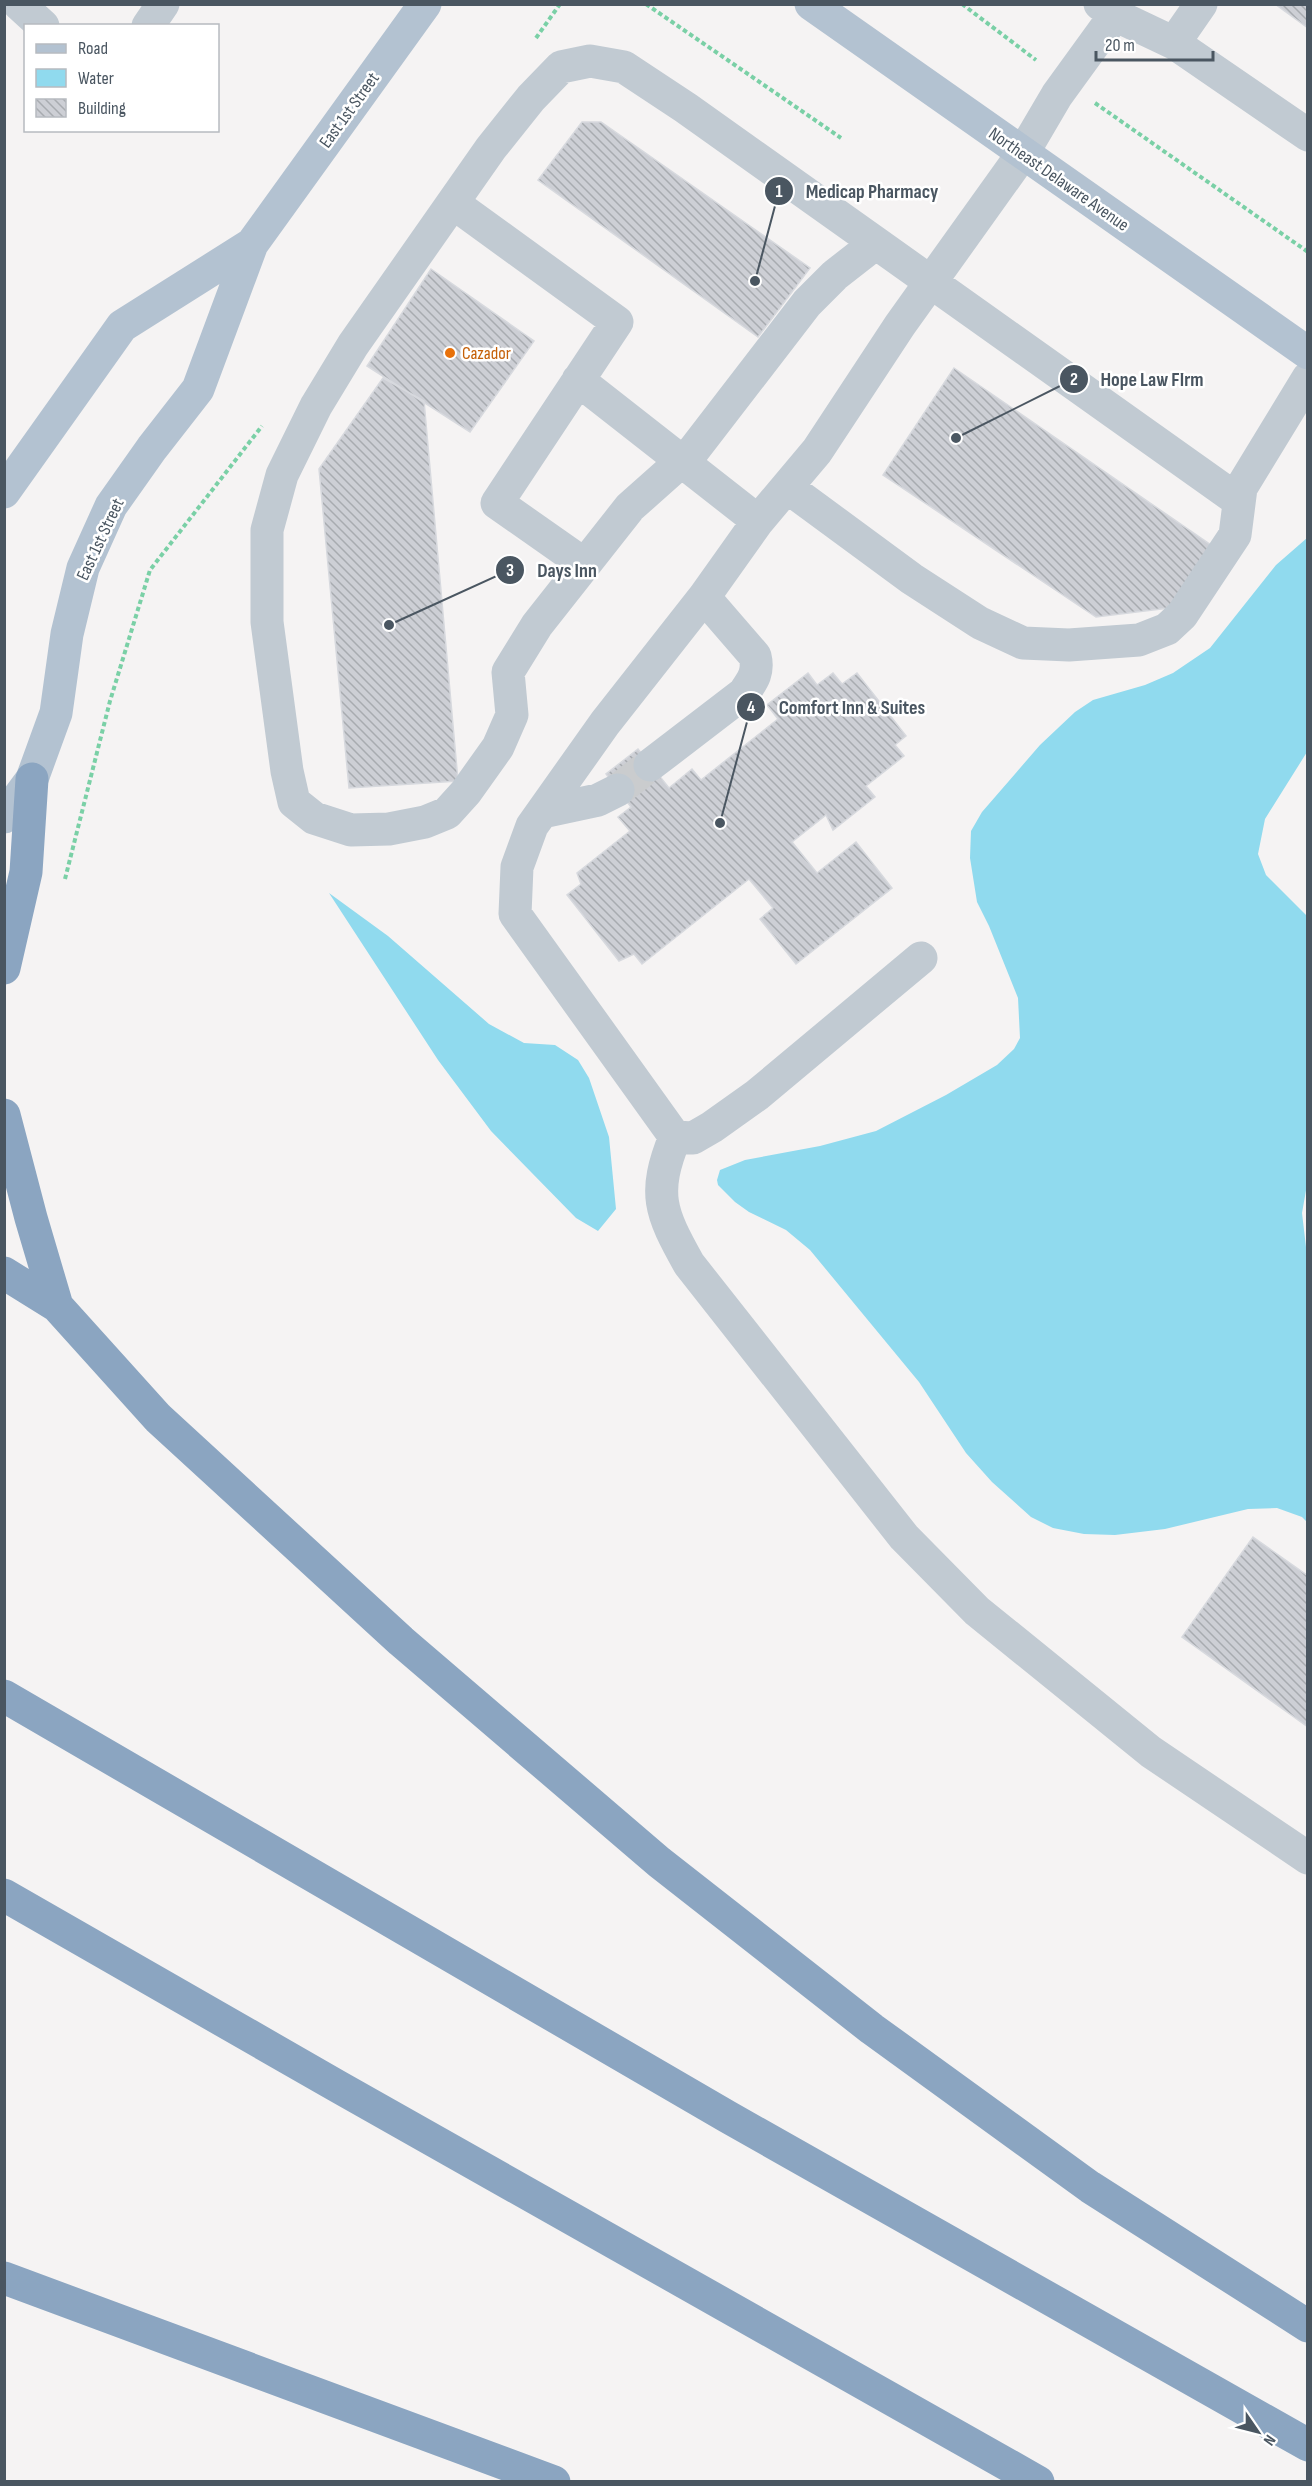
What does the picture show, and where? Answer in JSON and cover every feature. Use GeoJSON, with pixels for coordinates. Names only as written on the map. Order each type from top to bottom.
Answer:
{"type":"FeatureCollection","features":[{"type":"Feature","properties":{"kind":"highway"},"geometry":{"type":"LineString","coordinates":[[4,968],[26,872],[32,780]]}},
{"type":"Feature","properties":{"kind":"highway"},"geometry":{"type":"LineString","coordinates":[[4,1114],[57,1306]]}},
{"type":"Feature","properties":{"kind":"highway"},"geometry":{"type":"LineString","coordinates":[[4,1273],[57,1306],[158,1418],[401,1641],[659,1862],[872,2029],[1090,2187],[1308,2326]]}},
{"type":"Feature","properties":{"kind":"highway"},"geometry":{"type":"LineString","coordinates":[[4,1696],[728,2117],[1308,2445]]}},
{"type":"Feature","properties":{"kind":"highway"},"geometry":{"type":"LineString","coordinates":[[4,1895],[357,2098],[1038,2481]]}},
{"type":"Feature","properties":{"kind":"highway"},"geometry":{"type":"LineString","coordinates":[[4,2278],[554,2481]]}},
{"type":"Feature","properties":{"kind":"main road","name":"East 1st Street"},"geometry":{"type":"LineString","coordinates":[[4,817],[32,780],[56,713],[67,634],[83,568],[111,506],[198,389],[252,244],[425,4]]}},
{"type":"Feature","properties":{"kind":"main road","name":"Northeast Delaware Avenue"},"geometry":{"type":"LineString","coordinates":[[811,4],[1308,353]]}},
{"type":"Feature","properties":{"kind":"main road","name":"East 1st Street"},"geometry":{"type":"LineString","coordinates":[[4,492],[122,326],[252,244]]}},
{"type":"Feature","properties":{"kind":"lane"},"geometry":{"type":"LineString","coordinates":[[19,4],[41,24]]}},
{"type":"Feature","properties":{"kind":"lane"},"geometry":{"type":"LineString","coordinates":[[149,24],[163,4]]}},
{"type":"Feature","properties":{"kind":"lane"},"geometry":{"type":"LineString","coordinates":[[1174,43],[1201,4]]}},
{"type":"Feature","properties":{"kind":"lane"},"geometry":{"type":"LineString","coordinates":[[675,1137],[515,914],[517,867],[532,826],[605,723],[705,597],[758,521],[817,451],[931,282],[1023,153],[1108,10],[1174,43],[1308,135]]}},
{"type":"Feature","properties":{"kind":"lane"},"geometry":{"type":"LineString","coordinates":[[876,243],[835,275],[807,303],[693,452],[630,507],[537,625],[508,672],[512,715],[498,747],[466,792],[447,813],[425,822],[389,829],[351,830],[314,818],[294,802],[287,771],[267,622],[267,530],[282,475],[316,406],[353,345],[491,148],[531,98],[561,67],[590,61],[624,67],[686,108],[931,282],[1239,501]]}},
{"type":"Feature","properties":{"kind":"lane"},"geometry":{"type":"LineString","coordinates":[[453,203],[617,322],[497,503],[584,564]]}},
{"type":"Feature","properties":{"kind":"lane"},"geometry":{"type":"LineString","coordinates":[[787,487],[912,579],[980,623],[1023,644],[1069,645],[1139,640],[1167,629],[1182,615],[1235,535],[1240,488],[1308,378]]}},
{"type":"Feature","properties":{"kind":"lane"},"geometry":{"type":"LineString","coordinates":[[578,380],[758,521]]}},
{"type":"Feature","properties":{"kind":"lane"},"geometry":{"type":"LineString","coordinates":[[650,765],[744,693],[755,678],[757,666],[755,656],[705,597]]}},
{"type":"Feature","properties":{"kind":"lane"},"geometry":{"type":"LineString","coordinates":[[542,812],[598,800],[618,790]]}},
{"type":"Feature","properties":{"kind":"lane"},"geometry":{"type":"LineString","coordinates":[[675,1137],[693,1138],[757,1095],[921,958]]}},
{"type":"Feature","properties":{"kind":"lane"},"geometry":{"type":"LineString","coordinates":[[675,1137],[664,1165],[660,1192],[667,1224],[688,1264],[904,1537],[977,1611],[1069,1688],[1151,1752],[1308,1858]]}},
{"type":"Feature","properties":{"kind":"path"},"geometry":{"type":"LineString","coordinates":[[646,4],[841,138]]}},
{"type":"Feature","properties":{"kind":"path"},"geometry":{"type":"LineString","coordinates":[[962,4],[1066,83],[1308,252]]}},
{"type":"Feature","properties":{"kind":"water"},"geometry":{"type":"Polygon","coordinates":[[[1307,538],[1307,752],[1265,819],[1258,854],[1266,875],[1307,916],[1308,1179],[1302,1213],[1308,1264],[1307,1522],[1302,1517],[1277,1508],[1248,1509],[1165,1529],[1115,1535],[1084,1534],[1053,1528],[1031,1517],[992,1482],[966,1453],[919,1382],[810,1250],[786,1230],[749,1212],[735,1202],[718,1185],[717,1180],[720,1170],[745,1160],[820,1146],[876,1131],[946,1095],[997,1065],[1014,1049],[1020,1038],[1018,998],[977,902],[970,858],[971,831],[982,812],[1040,745],[1075,712],[1093,700],[1145,685],[1173,673],[1210,648],[1276,565],[1307,538]]]}},
{"type":"Feature","properties":{"kind":"water"},"geometry":{"type":"Polygon","coordinates":[[[329,893],[388,936],[489,1024],[524,1043],[555,1045],[578,1060],[589,1078],[609,1137],[616,1209],[598,1231],[576,1218],[491,1131],[438,1060],[329,893]]]}},
{"type":"Feature","properties":{"kind":"building"},"geometry":{"type":"Polygon","coordinates":[[[1275,4],[1308,4],[1308,28],[1275,4]]]}},
{"type":"Feature","properties":{"kind":"building"},"geometry":{"type":"Polygon","coordinates":[[[582,122],[601,122],[810,268],[758,337],[538,180],[582,122]]]}},
{"type":"Feature","properties":{"kind":"building","name":"Cazador"},"geometry":{"type":"Polygon","coordinates":[[[431,269],[534,341],[470,432],[367,366],[431,269]]]}},
{"type":"Feature","properties":{"kind":"building"},"geometry":{"type":"Polygon","coordinates":[[[954,368],[1211,545],[1169,608],[1096,617],[883,475],[954,368]]]}},
{"type":"Feature","properties":{"kind":"building"},"geometry":{"type":"Polygon","coordinates":[[[383,378],[424,401],[458,781],[349,788],[319,469],[383,378]]]}},
{"type":"Feature","properties":{"kind":"building"},"geometry":{"type":"Polygon","coordinates":[[[808,673],[817,685],[833,673],[842,684],[857,673],[906,736],[895,745],[904,756],[866,786],[875,797],[833,830],[826,815],[792,842],[817,873],[856,842],[892,888],[796,964],[760,919],[773,908],[749,879],[642,964],[634,954],[619,961],[567,895],[581,884],[577,873],[630,831],[618,817],[631,807],[606,774],[638,749],[669,788],[692,769],[701,780],[778,719],[767,705],[808,673]]]}},
{"type":"Feature","properties":{"kind":"building"},"geometry":{"type":"Polygon","coordinates":[[[1253,1537],[1308,1576],[1308,1727],[1182,1637],[1253,1537]]]}},
{"type":"Feature","properties":{"kind":"tunnel"},"geometry":{"type":"LineString","coordinates":[[618,790],[650,765]]}},
{"type":"Feature","properties":{"kind":"place","name":"Medicap Pharmacy"},"geometry":{"type":"Point","coordinates":[755,281]}},
{"type":"Feature","properties":{"kind":"place","name":"Cazador"},"geometry":{"type":"Point","coordinates":[450,353]}},
{"type":"Feature","properties":{"kind":"place","name":"Hope Law FIrm"},"geometry":{"type":"Point","coordinates":[956,438]}},
{"type":"Feature","properties":{"kind":"place","name":"Days Inn"},"geometry":{"type":"Point","coordinates":[389,625]}},
{"type":"Feature","properties":{"kind":"place","name":"Comfort Inn & Suites"},"geometry":{"type":"Point","coordinates":[720,823]}}]}
